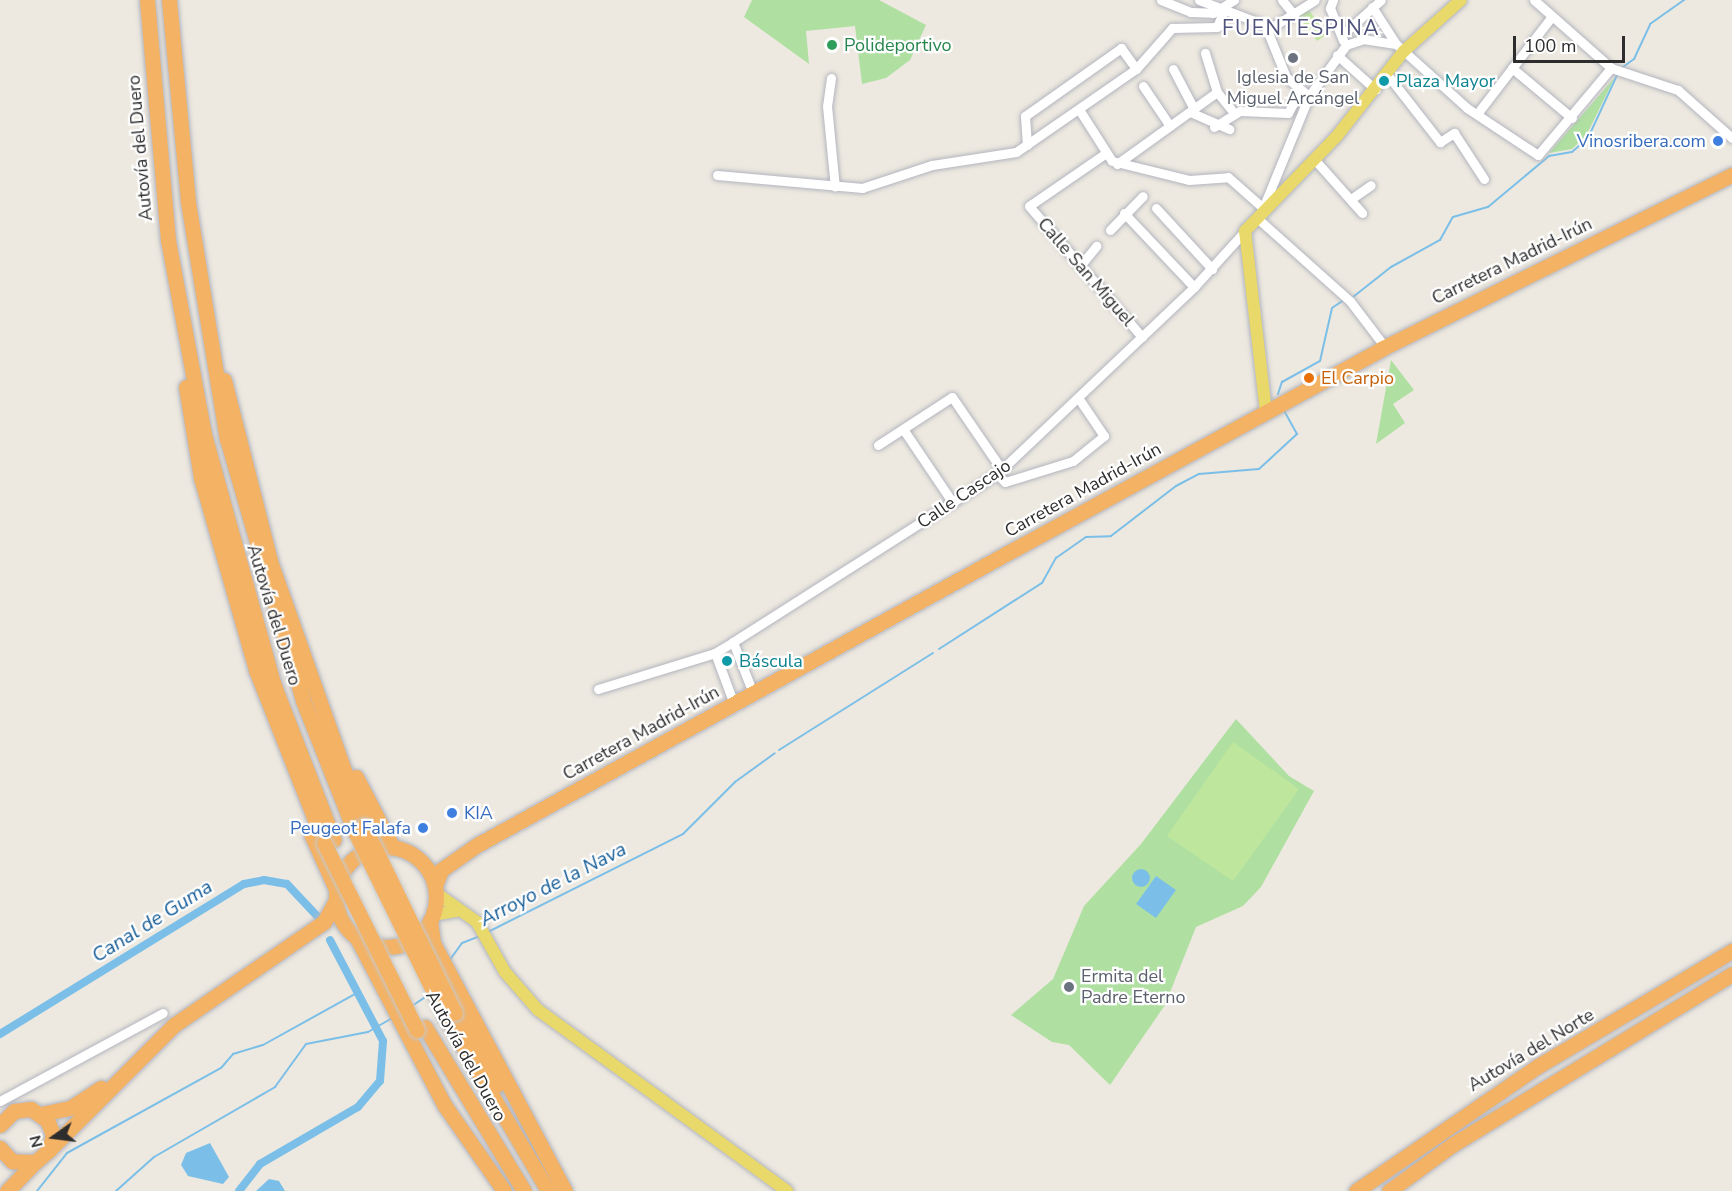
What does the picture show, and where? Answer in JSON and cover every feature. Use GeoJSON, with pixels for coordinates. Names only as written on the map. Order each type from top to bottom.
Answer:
{"type":"FeatureCollection","features":[{"type":"Feature","properties":{"kind":"highway","name":"Autovía del Duero"},"geometry":{"type":"LineString","coordinates":[[147,0],[177,296],[184,343],[241,577],[273,683],[329,842],[415,1028],[524,1191]]}},
{"type":"Feature","properties":{"kind":"highway","name":"Autovía del Duero"},"geometry":{"type":"LineString","coordinates":[[169,0],[197,267],[227,439],[258,559],[303,700],[359,828],[450,1015],[548,1191]]}},
{"type":"Feature","properties":{"kind":"highway","name":"Carretera Madrid-Irún"},"geometry":{"type":"LineString","coordinates":[[435,890],[441,870],[460,855],[753,693],[1385,347],[1732,175]]}},
{"type":"Feature","properties":{"kind":"highway"},"geometry":{"type":"LineString","coordinates":[[209,341],[230,400],[267,547],[359,828]]}},
{"type":"Feature","properties":{"kind":"highway"},"geometry":{"type":"LineString","coordinates":[[184,343],[188,413],[212,521],[259,680],[329,842]]}},
{"type":"Feature","properties":{"kind":"highway"},"geometry":{"type":"LineString","coordinates":[[212,521],[215,569],[248,676],[353,935],[386,994],[415,1028],[510,1191]]}},
{"type":"Feature","properties":{"kind":"highway"},"geometry":{"type":"LineString","coordinates":[[267,547],[287,588],[351,766],[392,846],[423,862],[435,890],[431,918],[439,955],[564,1191]]}},
{"type":"Feature","properties":{"kind":"highway"},"geometry":{"type":"LineString","coordinates":[[2,1121],[20,1109],[41,1114],[80,1103],[139,1058],[206,1001],[324,922],[356,857],[392,846]]}},
{"type":"Feature","properties":{"kind":"highway","name":"Carretera Madrid-Irún"},"geometry":{"type":"LineString","coordinates":[[423,862],[460,855]]}},
{"type":"Feature","properties":{"kind":"highway"},"geometry":{"type":"LineString","coordinates":[[279,953],[328,930],[353,935],[389,947],[412,939],[431,918]]}},
{"type":"Feature","properties":{"kind":"highway","name":"Autovía del Norte"},"geometry":{"type":"LineString","coordinates":[[1356,1191],[1538,1066],[1732,951]]}},
{"type":"Feature","properties":{"kind":"highway"},"geometry":{"type":"LineString","coordinates":[[1389,1191],[1452,1145],[1732,974]]}},
{"type":"Feature","properties":{"kind":"highway"},"geometry":{"type":"LineString","coordinates":[[450,1015],[564,1191]]}},
{"type":"Feature","properties":{"kind":"highway"},"geometry":{"type":"LineString","coordinates":[[415,1028],[474,1154],[504,1191]]}},
{"type":"Feature","properties":{"kind":"highway"},"geometry":{"type":"LineString","coordinates":[[8,1191],[139,1058]]}},
{"type":"Feature","properties":{"kind":"highway"},"geometry":{"type":"LineString","coordinates":[[41,1114],[51,1127],[49,1150]]}},
{"type":"Feature","properties":{"kind":"highway"},"geometry":{"type":"LineString","coordinates":[[3,1152],[20,1164],[36,1162]]}},
{"type":"Feature","properties":{"kind":"highway"},"geometry":{"type":"LineString","coordinates":[[2,1191],[3,1152]]}},
{"type":"Feature","properties":{"kind":"main road"},"geometry":{"type":"LineString","coordinates":[[1372,95],[1400,48],[1461,0]]}},
{"type":"Feature","properties":{"kind":"main road","name":"Calle Cascajo"},"geometry":{"type":"LineString","coordinates":[[1245,231],[1260,213],[1315,160],[1372,95]]}},
{"type":"Feature","properties":{"kind":"main road"},"geometry":{"type":"LineString","coordinates":[[1245,231],[1266,412]]}},
{"type":"Feature","properties":{"kind":"main road"},"geometry":{"type":"LineString","coordinates":[[435,890],[477,922],[493,950],[538,1010],[787,1191]]}},
{"type":"Feature","properties":{"kind":"main road"},"geometry":{"type":"LineString","coordinates":[[431,918],[461,910]]}},
{"type":"Feature","properties":{"kind":"street"},"geometry":{"type":"LineString","coordinates":[[1161,0],[1190,12],[1225,8]]}},
{"type":"Feature","properties":{"kind":"street"},"geometry":{"type":"LineString","coordinates":[[1199,0],[1252,17],[1269,29],[1275,39],[1276,57],[1299,92],[1309,96]]}},
{"type":"Feature","properties":{"kind":"street"},"geometry":{"type":"LineString","coordinates":[[717,175],[835,187],[872,187],[932,165],[1007,154],[1027,146],[1080,111],[1136,69],[1172,28],[1217,27],[1225,8],[1234,0]]}},
{"type":"Feature","properties":{"kind":"street"},"geometry":{"type":"LineString","coordinates":[[1269,29],[1288,8],[1315,0]]}},
{"type":"Feature","properties":{"kind":"street"},"geometry":{"type":"LineString","coordinates":[[1333,0],[1330,8],[1344,40]]}},
{"type":"Feature","properties":{"kind":"street"},"geometry":{"type":"LineString","coordinates":[[1534,0],[1611,68],[1678,90],[1732,138]]}},
{"type":"Feature","properties":{"kind":"street"},"geometry":{"type":"LineString","coordinates":[[1260,213],[1309,96],[1337,55],[1344,40],[1375,3],[1400,48],[1467,108],[1541,155],[1611,68]]}},
{"type":"Feature","properties":{"kind":"street"},"geometry":{"type":"LineString","coordinates":[[1480,110],[1552,16]]}},
{"type":"Feature","properties":{"kind":"street"},"geometry":{"type":"LineString","coordinates":[[1344,40],[1363,39],[1400,48]]}},
{"type":"Feature","properties":{"kind":"street"},"geometry":{"type":"LineString","coordinates":[[1027,146],[1025,116],[1122,48],[1136,69]]}},
{"type":"Feature","properties":{"kind":"street"},"geometry":{"type":"LineString","coordinates":[[1205,53],[1217,92],[1233,113]]}},
{"type":"Feature","properties":{"kind":"street"},"geometry":{"type":"LineString","coordinates":[[1337,55],[1372,95]]}},
{"type":"Feature","properties":{"kind":"street"},"geometry":{"type":"LineString","coordinates":[[1512,68],[1572,118]]}},
{"type":"Feature","properties":{"kind":"street"},"geometry":{"type":"LineString","coordinates":[[1173,69],[1192,110],[1214,127],[1229,129]]}},
{"type":"Feature","properties":{"kind":"street"},"geometry":{"type":"LineString","coordinates":[[1386,73],[1406,95],[1440,142],[1454,133],[1484,179]]}},
{"type":"Feature","properties":{"kind":"street"},"geometry":{"type":"LineString","coordinates":[[831,78],[827,106],[835,187]]}},
{"type":"Feature","properties":{"kind":"street"},"geometry":{"type":"LineString","coordinates":[[1143,86],[1170,126]]}},
{"type":"Feature","properties":{"kind":"street"},"geometry":{"type":"LineString","coordinates":[[1117,164],[1217,92]]}},
{"type":"Feature","properties":{"kind":"street"},"geometry":{"type":"LineString","coordinates":[[1214,127],[1233,113],[1288,113],[1299,92]]}},
{"type":"Feature","properties":{"kind":"street"},"geometry":{"type":"LineString","coordinates":[[1080,111],[1106,153],[1117,164],[1189,180],[1228,177],[1260,213],[1350,302],[1385,347]]}},
{"type":"Feature","properties":{"kind":"street"},"geometry":{"type":"LineString","coordinates":[[1024,125],[1042,136]]}},
{"type":"Feature","properties":{"kind":"street","name":"Calle San Miguel"},"geometry":{"type":"LineString","coordinates":[[1106,153],[1029,206],[1142,337]]}},
{"type":"Feature","properties":{"kind":"street"},"geometry":{"type":"LineString","coordinates":[[1315,160],[1352,199],[1362,213]]}},
{"type":"Feature","properties":{"kind":"street"},"geometry":{"type":"LineString","coordinates":[[1352,199],[1371,185]]}},
{"type":"Feature","properties":{"kind":"street"},"geometry":{"type":"LineString","coordinates":[[1110,230],[1143,196]]}},
{"type":"Feature","properties":{"kind":"street"},"geometry":{"type":"LineString","coordinates":[[1155,208],[1212,269]]}},
{"type":"Feature","properties":{"kind":"street"},"geometry":{"type":"LineString","coordinates":[[1124,213],[1194,287]]}},
{"type":"Feature","properties":{"kind":"street","name":"Calle Cascajo"},"geometry":{"type":"LineString","coordinates":[[598,689],[715,653],[1000,472],[1194,287],[1245,231]]}},
{"type":"Feature","properties":{"kind":"street"},"geometry":{"type":"LineString","coordinates":[[1080,266],[1096,246]]}},
{"type":"Feature","properties":{"kind":"street"},"geometry":{"type":"LineString","coordinates":[[878,445],[952,397],[1005,482],[1073,461],[1104,436],[1079,399]]}},
{"type":"Feature","properties":{"kind":"street"},"geometry":{"type":"LineString","coordinates":[[903,429],[953,503]]}},
{"type":"Feature","properties":{"kind":"street"},"geometry":{"type":"LineString","coordinates":[[733,642],[753,693]]}},
{"type":"Feature","properties":{"kind":"street"},"geometry":{"type":"LineString","coordinates":[[715,653],[734,704]]}},
{"type":"Feature","properties":{"kind":"street"},"geometry":{"type":"LineString","coordinates":[[0,1101],[163,1013]]}},
{"type":"Feature","properties":{"kind":"green space"},"geometry":{"type":"Polygon","coordinates":[[[752,0],[879,0],[926,25],[910,60],[886,78],[862,84],[855,26],[806,31],[809,64],[744,17],[752,0]]]}},
{"type":"Feature","properties":{"kind":"green space"},"geometry":{"type":"Polygon","coordinates":[[[1308,9],[1327,34],[1317,41],[1299,16],[1308,9]]]}},
{"type":"Feature","properties":{"kind":"green space"},"geometry":{"type":"Polygon","coordinates":[[[1615,77],[1586,136],[1572,149],[1549,153],[1615,77]]]}},
{"type":"Feature","properties":{"kind":"green space"},"geometry":{"type":"Polygon","coordinates":[[[1391,360],[1414,390],[1393,404],[1405,423],[1376,444],[1391,360]]]}},
{"type":"Feature","properties":{"kind":"green space"},"geometry":{"type":"Polygon","coordinates":[[[1236,719],[1289,776],[1314,791],[1261,887],[1243,906],[1196,927],[1165,1005],[1110,1085],[1069,1045],[1052,1042],[1011,1015],[1053,979],[1084,906],[1141,844],[1236,719]]]}},
{"type":"Feature","properties":{"kind":"green space"},"geometry":{"type":"Polygon","coordinates":[[[1233,742],[1299,789],[1233,881],[1167,836],[1233,742]]]}},
{"type":"Feature","properties":{"kind":"water"},"geometry":{"type":"Polygon","coordinates":[[[1141,869],[1147,872],[1150,878],[1147,884],[1141,887],[1135,884],[1132,878],[1135,872],[1141,869]]]}},
{"type":"Feature","properties":{"kind":"water"},"geometry":{"type":"Polygon","coordinates":[[[1156,876],[1176,890],[1156,918],[1136,904],[1156,876]]]}},
{"type":"Feature","properties":{"kind":"water"},"geometry":{"type":"Polygon","coordinates":[[[210,1143],[229,1177],[223,1184],[188,1176],[181,1165],[186,1153],[210,1143]]]}},
{"type":"Feature","properties":{"kind":"water"},"geometry":{"type":"Polygon","coordinates":[[[269,1179],[279,1181],[285,1191],[256,1191],[269,1179]]]}},
{"type":"Feature","properties":{"kind":"waterway","name":"Arroyo de la Nava"},"geometry":{"type":"LineString","coordinates":[[1623,67],[1634,59],[1650,24],[1684,0]]}},
{"type":"Feature","properties":{"kind":"waterway","name":"Arroyo de la Nava"},"geometry":{"type":"LineString","coordinates":[[1353,297],[1391,267],[1440,240],[1453,217],[1488,207],[1549,156],[1572,152],[1588,138],[1618,73]]}},
{"type":"Feature","properties":{"kind":"waterway","name":"Arroyo de la Nava"},"geometry":{"type":"LineString","coordinates":[[1278,394],[1282,382],[1320,361],[1332,308],[1344,300]]}},
{"type":"Feature","properties":{"kind":"waterway","name":"Arroyo de la Nava"},"geometry":{"type":"LineString","coordinates":[[939,649],[1042,583],[1056,558],[1086,537],[1111,536],[1176,486],[1199,474],[1259,469],[1297,434],[1285,412]]}},
{"type":"Feature","properties":{"kind":"waterway","name":"Arroyo de la Nava"},"geometry":{"type":"LineString","coordinates":[[779,750],[933,653]]}},
{"type":"Feature","properties":{"kind":"waterway","name":"Arroyo de la Nava"},"geometry":{"type":"LineString","coordinates":[[488,932],[683,834],[735,782],[775,753]]}},
{"type":"Feature","properties":{"kind":"waterway","name":"Canal de Guma"},"geometry":{"type":"LineString","coordinates":[[0,1034],[244,884],[264,880],[287,884],[319,918]]}},
{"type":"Feature","properties":{"kind":"waterway","name":"Arroyo de la Nava"},"geometry":{"type":"LineString","coordinates":[[449,961],[462,943],[480,936]]}},
{"type":"Feature","properties":{"kind":"waterway","name":"Canal de Guma"},"geometry":{"type":"LineString","coordinates":[[239,1191],[260,1164],[358,1107],[380,1081],[383,1041],[330,940]]}},
{"type":"Feature","properties":{"kind":"waterway"},"geometry":{"type":"LineString","coordinates":[[37,1191],[67,1153],[221,1068],[233,1054],[263,1045],[357,993]]}},
{"type":"Feature","properties":{"kind":"waterway","name":"Arroyo de la Nava"},"geometry":{"type":"LineString","coordinates":[[412,1006],[427,996]]}},
{"type":"Feature","properties":{"kind":"waterway","name":"Arroyo de la Nava"},"geometry":{"type":"LineString","coordinates":[[116,1191],[154,1157],[275,1087],[306,1044],[368,1032],[392,1018]]}},
{"type":"Feature","properties":{"kind":"place","name":"Polideportivo"},"geometry":{"type":"Point","coordinates":[832,45]}},
{"type":"Feature","properties":{"kind":"place","name":"Iglesia de San Miguel Arcángel"},"geometry":{"type":"Point","coordinates":[1293,58]}},
{"type":"Feature","properties":{"kind":"place","name":"Plaza Mayor"},"geometry":{"type":"Point","coordinates":[1384,81]}},
{"type":"Feature","properties":{"kind":"place","name":"Vinosribera.com"},"geometry":{"type":"Point","coordinates":[1718,141]}},
{"type":"Feature","properties":{"kind":"place","name":"El Carpio"},"geometry":{"type":"Point","coordinates":[1309,378]}},
{"type":"Feature","properties":{"kind":"place","name":"Báscula"},"geometry":{"type":"Point","coordinates":[727,661]}},
{"type":"Feature","properties":{"kind":"place","name":"KIA"},"geometry":{"type":"Point","coordinates":[452,813]}},
{"type":"Feature","properties":{"kind":"place","name":"Peugeot Falafa"},"geometry":{"type":"Point","coordinates":[423,828]}},
{"type":"Feature","properties":{"kind":"place","name":"Ermita del Padre Eterno"},"geometry":{"type":"Point","coordinates":[1069,987]}},
{"type":"Feature","properties":{"kind":"district","name":"FUENTESPINA"},"geometry":{"type":"Point","coordinates":[1301,28]}}]}
